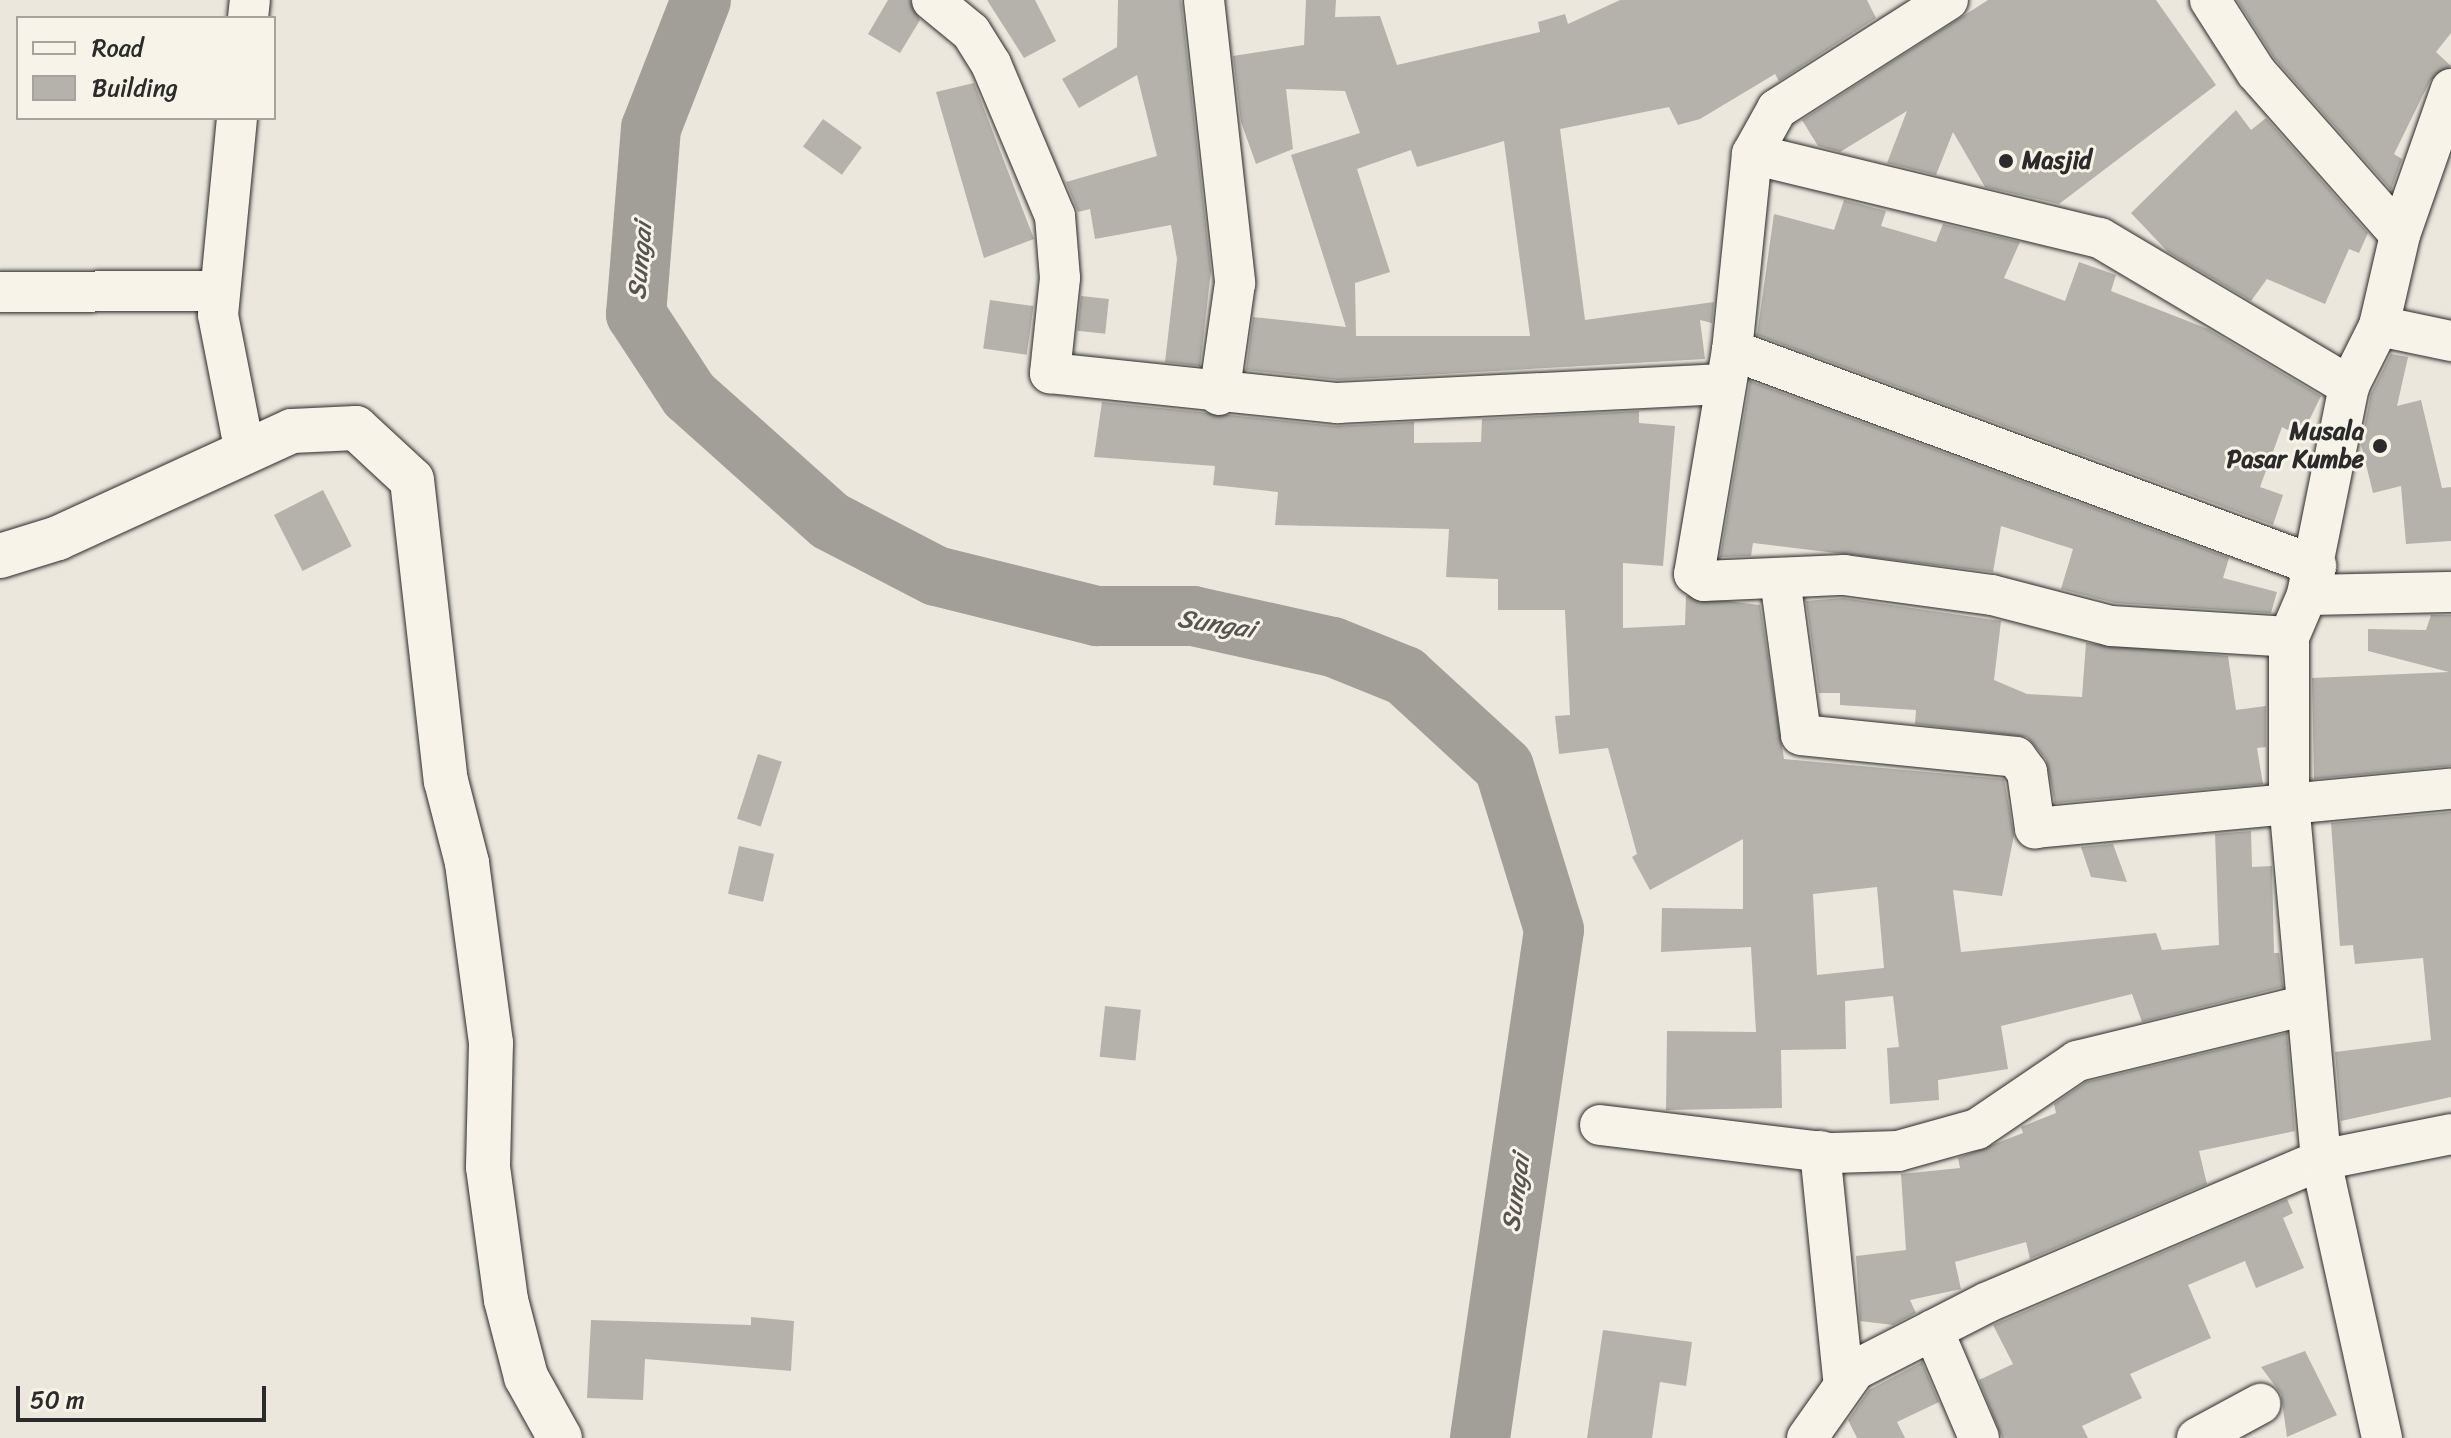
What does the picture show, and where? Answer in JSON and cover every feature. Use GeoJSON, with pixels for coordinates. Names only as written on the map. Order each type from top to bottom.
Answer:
{"type":"FeatureCollection","features":[{"type":"Feature","properties":{"kind":"highway"},"geometry":{"type":"LineString","coordinates":[[0,556],[58,538],[292,431],[356,428],[412,480],[422,514],[444,767],[467,863],[491,1043],[488,1167],[506,1300],[526,1377],[560,1438]]}},
{"type":"Feature","properties":{"kind":"street"},"geometry":{"type":"LineString","coordinates":[[932,0],[971,32],[991,64],[1055,216],[1060,278],[1050,373],[1219,395],[1337,403],[1728,367],[2312,581],[2451,592]]}},
{"type":"Feature","properties":{"kind":"street"},"geometry":{"type":"LineString","coordinates":[[1204,0],[1235,283],[1219,395]]}},
{"type":"Feature","properties":{"kind":"street"},"geometry":{"type":"LineString","coordinates":[[1948,0],[1777,109],[1752,154],[1728,367],[1694,574],[1780,579],[1844,575],[1992,595],[2111,626],[2289,637]]}},
{"type":"Feature","properties":{"kind":"street"},"geometry":{"type":"LineString","coordinates":[[2210,0],[2256,72],[2400,235]]}},
{"type":"Feature","properties":{"kind":"street"},"geometry":{"type":"LineString","coordinates":[[2382,1438],[2321,1160],[2289,800],[2289,637],[2312,581],[2349,386],[2379,326],[2400,235],[2451,89]]}},
{"type":"Feature","properties":{"kind":"street"},"geometry":{"type":"LineString","coordinates":[[237,120],[220,291],[220,344],[245,452]]}},
{"type":"Feature","properties":{"kind":"street"},"geometry":{"type":"LineString","coordinates":[[1752,154],[2100,238],[2349,386]]}},
{"type":"Feature","properties":{"kind":"street"},"geometry":{"type":"LineString","coordinates":[[0,292],[220,291]]}},
{"type":"Feature","properties":{"kind":"street"},"geometry":{"type":"LineString","coordinates":[[2379,326],[2451,341]]}},
{"type":"Feature","properties":{"kind":"street"},"geometry":{"type":"LineString","coordinates":[[1780,579],[1797,725],[1811,741],[2016,757],[2027,772],[2035,828],[2289,800],[2451,789]]}},
{"type":"Feature","properties":{"kind":"street"},"geometry":{"type":"LineString","coordinates":[[1600,1125],[1820,1151],[1874,1154],[1933,1144],[1977,1129],[2077,1061],[2306,1005]]}},
{"type":"Feature","properties":{"kind":"street"},"geometry":{"type":"LineString","coordinates":[[1807,1438],[1843,1379],[1933,1330],[2321,1160],[2451,1134]]}},
{"type":"Feature","properties":{"kind":"street"},"geometry":{"type":"LineString","coordinates":[[1820,1151],[1843,1379]]}},
{"type":"Feature","properties":{"kind":"street"},"geometry":{"type":"LineString","coordinates":[[1933,1330],[1979,1438]]}},
{"type":"Feature","properties":{"kind":"street"},"geometry":{"type":"LineString","coordinates":[[2197,1438],[2260,1404]]}},
{"type":"Feature","properties":{"kind":"building"},"geometry":{"type":"Polygon","coordinates":[[[888,0],[910,0],[920,20],[900,53],[868,34],[888,0]]]}},
{"type":"Feature","properties":{"kind":"building"},"geometry":{"type":"Polygon","coordinates":[[[987,0],[1035,0],[1056,41],[1024,58],[987,0]]]}},
{"type":"Feature","properties":{"kind":"building"},"geometry":{"type":"Polygon","coordinates":[[[1118,0],[1181,0],[1211,271],[1200,366],[1165,362],[1177,259],[1171,225],[1095,239],[1090,209],[1078,212],[1066,182],[1157,156],[1137,75],[1079,108],[1062,79],[1117,47],[1118,0]]]}},
{"type":"Feature","properties":{"kind":"building"},"geometry":{"type":"Polygon","coordinates":[[[1306,0],[1336,0],[1335,17],[1380,16],[1397,65],[1540,32],[1538,22],[1565,14],[1568,24],[1620,0],[1867,0],[1876,18],[1779,81],[1775,74],[1700,119],[1678,125],[1669,107],[1560,129],[1585,320],[1714,302],[1712,323],[1700,320],[1705,359],[1338,380],[1246,370],[1253,317],[1346,327],[1291,155],[1360,133],[1345,91],[1286,89],[1293,149],[1256,164],[1241,122],[1233,56],[1304,45],[1306,0]],[[1504,141],[1417,167],[1411,150],[1357,169],[1390,272],[1355,283],[1356,336],[1530,336],[1504,141]]]}},
{"type":"Feature","properties":{"kind":"building"},"geometry":{"type":"Polygon","coordinates":[[[1988,0],[2156,0],[2216,85],[2059,204],[1985,187],[1953,132],[1936,175],[1887,163],[1907,111],[1840,152],[1818,146],[1802,120],[1988,0]]]}},
{"type":"Feature","properties":{"kind":"building"},"geometry":{"type":"Polygon","coordinates":[[[2237,0],[2451,0],[2451,33],[2436,52],[2451,66],[2430,81],[2394,154],[2402,159],[2391,190],[2274,58],[2237,0]]]}},
{"type":"Feature","properties":{"kind":"building"},"geometry":{"type":"Polygon","coordinates":[[[974,83],[1034,239],[984,258],[936,92],[974,83]]]}},
{"type":"Feature","properties":{"kind":"building"},"geometry":{"type":"Polygon","coordinates":[[[2236,110],[2251,130],[2266,118],[2368,233],[2359,253],[2349,249],[2325,304],[2267,279],[2251,301],[2168,252],[2131,213],[2236,110]]]}},
{"type":"Feature","properties":{"kind":"building"},"geometry":{"type":"Polygon","coordinates":[[[823,119],[862,147],[842,175],[803,147],[823,119]]]}},
{"type":"Feature","properties":{"kind":"building"},"geometry":{"type":"Polygon","coordinates":[[[1844,200],[1886,211],[1881,226],[1936,242],[1943,224],[2020,242],[2004,278],[2065,301],[2079,262],[2116,275],[2111,291],[2208,329],[2321,396],[2301,437],[2282,427],[2260,487],[2283,495],[2273,525],[1757,335],[1774,214],[1834,230],[1844,200]]]}},
{"type":"Feature","properties":{"kind":"building"},"geometry":{"type":"Polygon","coordinates":[[[1081,296],[1109,299],[1105,334],[1077,331],[1081,296]]]}},
{"type":"Feature","properties":{"kind":"building"},"geometry":{"type":"Polygon","coordinates":[[[990,300],[1034,306],[1027,355],[983,349],[990,300]]]}},
{"type":"Feature","properties":{"kind":"building"},"geometry":{"type":"Polygon","coordinates":[[[2391,354],[2408,357],[2397,406],[2421,400],[2442,488],[2451,487],[2451,541],[2406,544],[2401,486],[2373,493],[2361,444],[2371,394],[2391,354]]]}},
{"type":"Feature","properties":{"kind":"building"},"geometry":{"type":"Polygon","coordinates":[[[1750,381],[2229,558],[2223,578],[2277,592],[2271,613],[2115,603],[2061,589],[2073,549],[2001,526],[1993,572],[1753,543],[1751,556],[1720,557],[1750,381]]]}},
{"type":"Feature","properties":{"kind":"building"},"geometry":{"type":"Polygon","coordinates":[[[1102,402],[1335,426],[1414,422],[1414,443],[1481,442],[1482,419],[1639,411],[1639,423],[1675,426],[1663,566],[1623,563],[1623,628],[1685,625],[1686,596],[1760,605],[1784,759],[2004,779],[2014,835],[2002,896],[1953,890],[1961,952],[2156,933],[2162,950],[2219,945],[2215,834],[2251,831],[2252,867],[2272,866],[2274,953],[2279,953],[2283,987],[2142,1022],[2132,994],[2001,1026],[2008,1069],[1938,1080],[1939,1100],[1890,1104],[1887,1048],[1899,1047],[1893,996],[1845,1001],[1846,1049],[1781,1050],[1782,1108],[1666,1110],[1667,1031],[1756,1032],[1751,947],[1661,952],[1662,908],[1743,909],[1743,839],[1650,890],[1632,857],[1637,854],[1608,748],[1559,754],[1555,716],[1570,715],[1565,610],[1498,610],[1498,579],[1446,577],[1449,529],[1275,525],[1278,492],[1213,485],[1215,466],[1094,457],[1102,402]],[[1877,887],[1813,894],[1817,975],[1884,968],[1877,887]]]}},
{"type":"Feature","properties":{"kind":"building"},"geometry":{"type":"Polygon","coordinates":[[[323,490],[352,546],[303,571],[274,515],[323,490]]]}},
{"type":"Feature","properties":{"kind":"building"},"geometry":{"type":"Polygon","coordinates":[[[1843,598],[2001,621],[1994,680],[2027,694],[2082,697],[2086,643],[2228,656],[2236,710],[2266,706],[2266,747],[2257,748],[2263,784],[2055,803],[2046,759],[2027,737],[1915,724],[1916,710],[1840,705],[1840,693],[1819,693],[1806,601],[1843,598]]]}},
{"type":"Feature","properties":{"kind":"building"},"geometry":{"type":"Polygon","coordinates":[[[2431,615],[2451,615],[2451,766],[2314,779],[2312,678],[2449,672],[2368,651],[2368,629],[2426,630],[2431,615]]]}},
{"type":"Feature","properties":{"kind":"building"},"geometry":{"type":"Polygon","coordinates":[[[758,754],[782,762],[761,826],[737,819],[758,754]]]}},
{"type":"Feature","properties":{"kind":"building"},"geometry":{"type":"Polygon","coordinates":[[[2451,812],[2451,1097],[2341,1121],[2335,1052],[2431,1040],[2423,958],[2355,964],[2353,945],[2340,946],[2331,823],[2451,812]]]}},
{"type":"Feature","properties":{"kind":"building"},"geometry":{"type":"Polygon","coordinates":[[[2113,844],[2127,882],[2091,877],[2081,847],[2113,844]]]}},
{"type":"Feature","properties":{"kind":"building"},"geometry":{"type":"Polygon","coordinates":[[[739,846],[774,854],[763,902],[728,894],[739,846]]]}},
{"type":"Feature","properties":{"kind":"building"},"geometry":{"type":"Polygon","coordinates":[[[1105,1006],[1141,1010],[1135,1060],[1100,1057],[1105,1006]]]}},
{"type":"Feature","properties":{"kind":"building"},"geometry":{"type":"Polygon","coordinates":[[[2287,1033],[2295,1131],[2199,1151],[2207,1184],[2030,1259],[2026,1242],[1955,1262],[1961,1289],[1910,1300],[1916,1313],[1893,1325],[1860,1321],[1856,1256],[1906,1250],[1901,1174],[1960,1168],[1958,1158],[2023,1133],[2021,1127],[2056,1113],[2054,1104],[2086,1082],[2287,1033]]]}},
{"type":"Feature","properties":{"kind":"building"},"geometry":{"type":"Polygon","coordinates":[[[2287,1199],[2293,1213],[2283,1218],[2304,1268],[2256,1288],[2245,1261],[2188,1285],[2211,1338],[2130,1374],[2142,1398],[2082,1426],[2088,1438],[2002,1438],[1979,1380],[2013,1364],[1993,1325],[2287,1199]]]}},
{"type":"Feature","properties":{"kind":"building"},"geometry":{"type":"Polygon","coordinates":[[[751,1317],[794,1321],[791,1371],[645,1359],[643,1400],[587,1398],[591,1320],[751,1325],[751,1317]]]}},
{"type":"Feature","properties":{"kind":"building"},"geometry":{"type":"Polygon","coordinates":[[[1603,1330],[1692,1342],[1686,1386],[1660,1382],[1652,1438],[1587,1438],[1603,1330]]]}},
{"type":"Feature","properties":{"kind":"building"},"geometry":{"type":"Polygon","coordinates":[[[2305,1351],[2337,1415],[2287,1437],[2281,1394],[2261,1367],[2305,1351]]]}},
{"type":"Feature","properties":{"kind":"building"},"geometry":{"type":"Polygon","coordinates":[[[1922,1362],[1939,1402],[1897,1422],[1905,1438],[1857,1438],[1848,1420],[1869,1390],[1922,1362]]]}},
{"type":"Feature","properties":{"kind":"waterway","name":"Sungai"},"geometry":{"type":"LineString","coordinates":[[701,0],[651,128],[636,314],[689,395],[830,521],[936,576],[1097,616],[1193,616],[1333,647],[1405,676],[1504,767],[1554,930],[1480,1438]]}},
{"type":"Feature","properties":{"kind":"place","name":"Masjid"},"geometry":{"type":"Point","coordinates":[2006,161]}},
{"type":"Feature","properties":{"kind":"place","name":"Musala Pasar Kumbe"},"geometry":{"type":"Point","coordinates":[2380,446]}}]}
